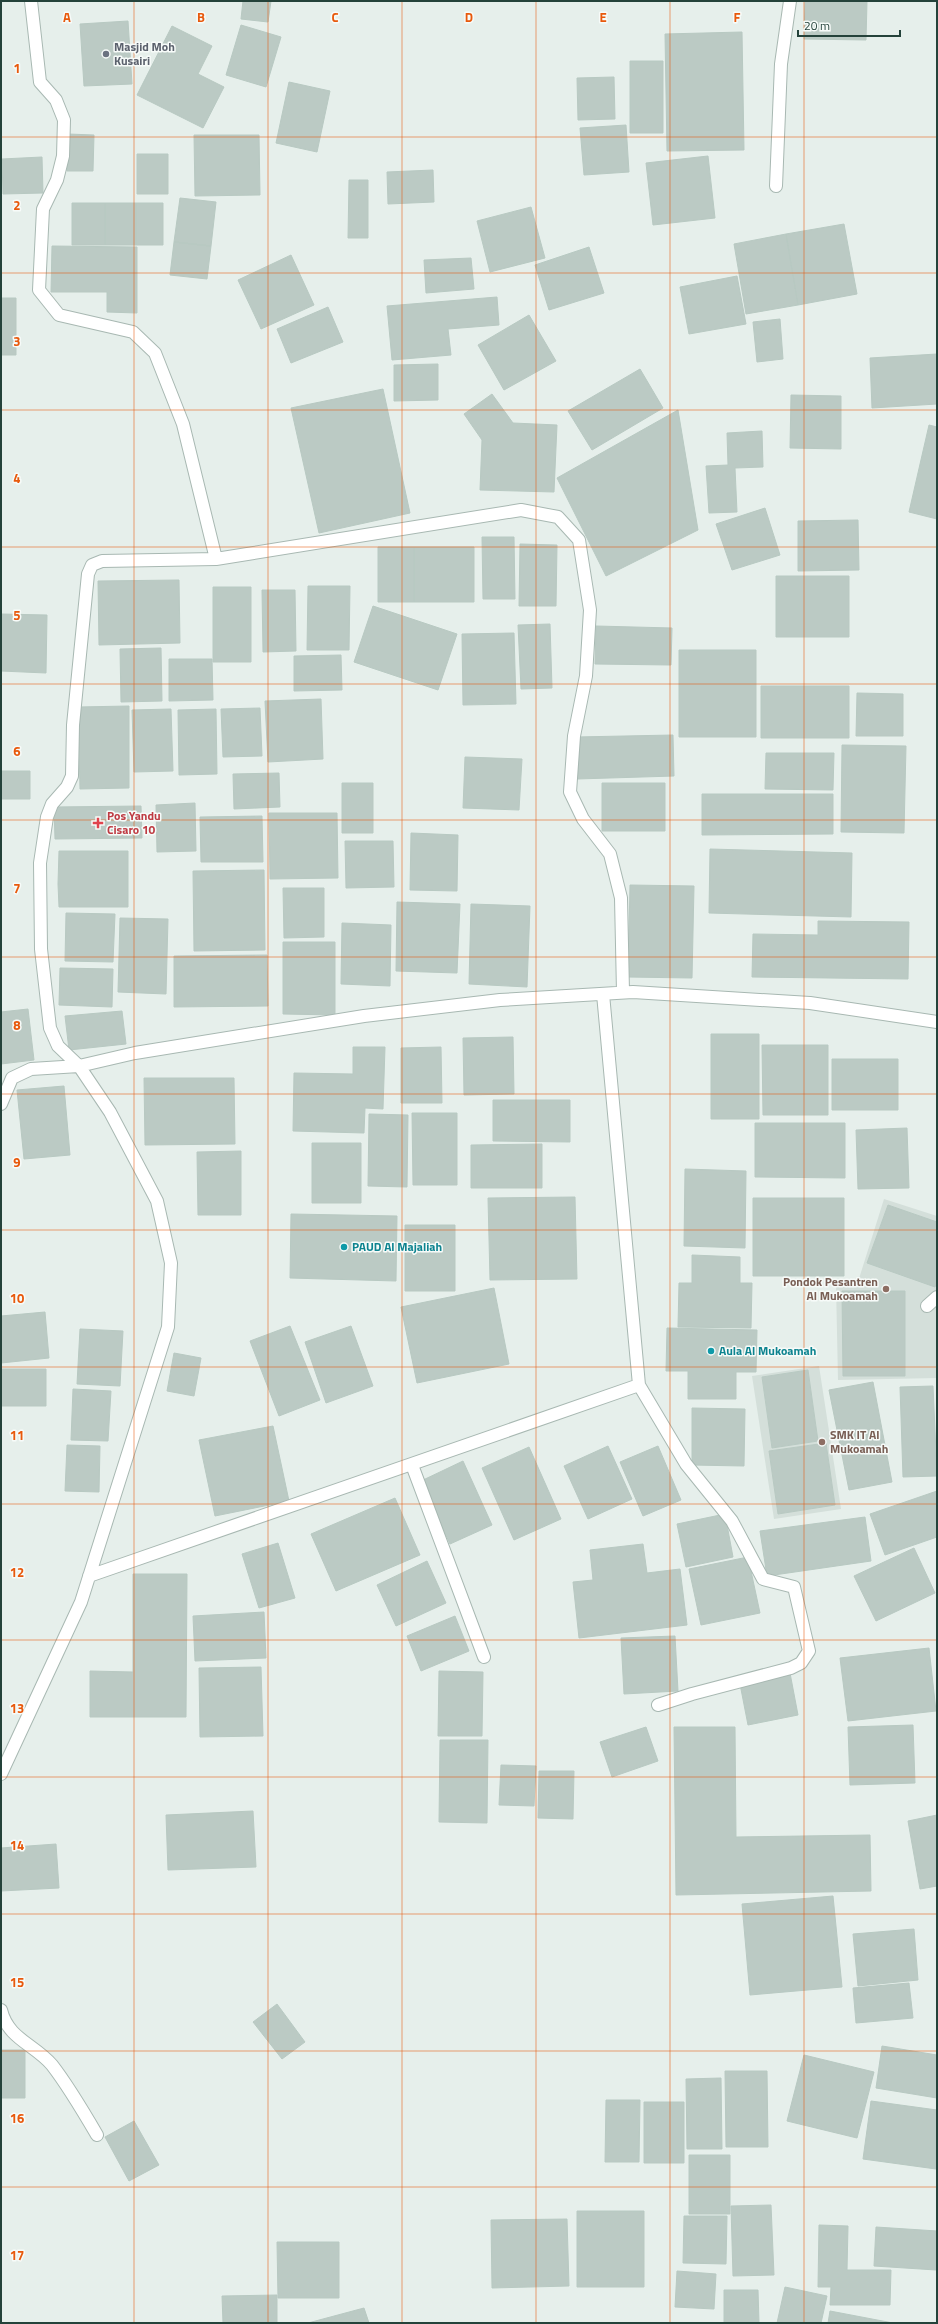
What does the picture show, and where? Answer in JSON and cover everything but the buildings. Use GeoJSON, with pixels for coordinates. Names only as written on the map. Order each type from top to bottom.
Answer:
{"type":"FeatureCollection","features":[{"type":"Feature","properties":{"kind":"street"},"geometry":{"type":"LineString","coordinates":[[31,1],[40,82],[56,100],[64,120],[63,156],[57,180],[43,209],[39,290],[59,315],[133,332],[155,353],[183,424],[216,559]]}},
{"type":"Feature","properties":{"kind":"street"},"geometry":{"type":"LineString","coordinates":[[776,186],[782,64],[790,1]]}},
{"type":"Feature","properties":{"kind":"street"},"geometry":{"type":"LineString","coordinates":[[1,1774],[81,1602],[168,1327],[171,1263],[157,1201],[110,1112],[79,1066],[58,1046],[50,1028],[41,949],[40,863],[47,817],[52,804],[67,787],[72,776],[73,725],[88,574],[92,565],[102,561],[216,559],[521,510],[558,517],[579,540],[590,610],[586,676],[574,736],[570,792],[583,819],[610,854],[621,898],[623,992]]}},
{"type":"Feature","properties":{"kind":"street"},"geometry":{"type":"LineString","coordinates":[[1,1104],[12,1078],[31,1069],[79,1066],[135,1053],[364,1016],[500,1000],[623,992],[810,1003],[937,1022]]}},
{"type":"Feature","properties":{"kind":"street"},"geometry":{"type":"LineString","coordinates":[[603,994],[639,1385],[686,1464],[732,1521],[763,1579],[794,1587],[809,1651],[801,1663],[790,1668],[692,1694],[658,1705]]}},
{"type":"Feature","properties":{"kind":"street"},"geometry":{"type":"LineString","coordinates":[[927,1306],[937,1298]]}},
{"type":"Feature","properties":{"kind":"street"},"geometry":{"type":"LineString","coordinates":[[89,1576],[412,1465],[614,1392],[639,1385]]}},
{"type":"Feature","properties":{"kind":"street"},"geometry":{"type":"LineString","coordinates":[[412,1465],[484,1657]]}},
{"type":"Feature","properties":{"kind":"street"},"geometry":{"type":"LineString","coordinates":[[1,2010],[4,2024],[51,2064],[97,2135]]}},
{"type":"Feature","properties":{"kind":"shaded area","name":"Pondok Pesantren Al Mukoamah"},"geometry":{"type":"Polygon","coordinates":[[[884,1199],[937,1216],[937,1222],[888,1205],[867,1263],[935,1286],[937,1281],[937,1378],[838,1380],[836,1285],[857,1285],[884,1199]],[[843,1291],[843,1376],[905,1376],[904,1291],[843,1291]]]}},
{"type":"Feature","properties":{"kind":"shaded area","name":"SMK IT Al Mukoamah"},"geometry":{"type":"Polygon","coordinates":[[[819,1366],[841,1509],[774,1519],[752,1376],[819,1366]],[[808,1370],[762,1377],[772,1448],[818,1441],[808,1370]],[[826,1443],[769,1451],[778,1514],[835,1505],[826,1443]]]}},
{"type":"Feature","properties":{"kind":"place","name":"Masjid Moh Kusairi"},"geometry":{"type":"Point","coordinates":[106,54]}},
{"type":"Feature","properties":{"kind":"place","name":"Pos Yandu Cisaro 10"},"geometry":{"type":"Point","coordinates":[98,823]}},
{"type":"Feature","properties":{"kind":"place","name":"PAUD Al Majaliah"},"geometry":{"type":"Point","coordinates":[344,1247]}},
{"type":"Feature","properties":{"kind":"place","name":"Pondok Pesantren Al Mukoamah"},"geometry":{"type":"Point","coordinates":[886,1289]}},
{"type":"Feature","properties":{"kind":"place","name":"Aula Al Mukoamah"},"geometry":{"type":"Point","coordinates":[711,1351]}},
{"type":"Feature","properties":{"kind":"place","name":"SMK IT Al Mukoamah"},"geometry":{"type":"Point","coordinates":[822,1442]}}]}
